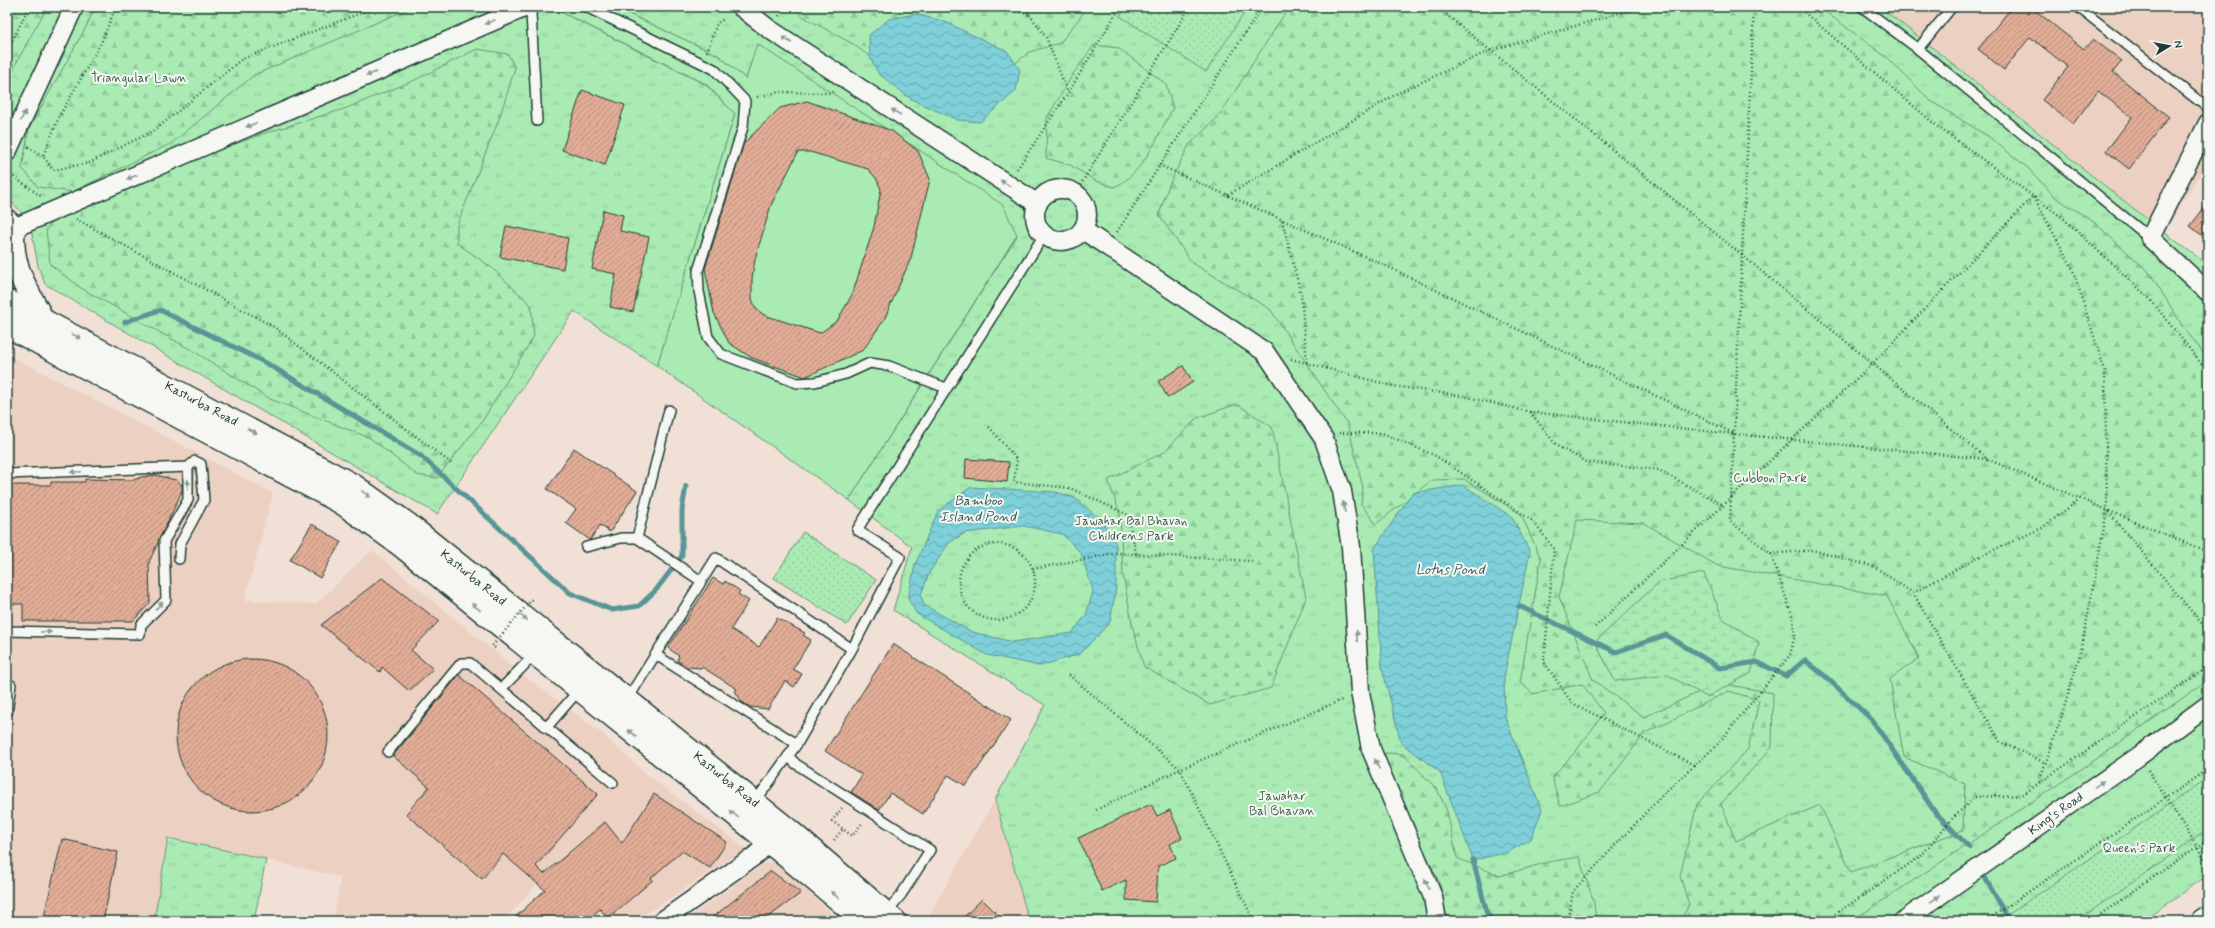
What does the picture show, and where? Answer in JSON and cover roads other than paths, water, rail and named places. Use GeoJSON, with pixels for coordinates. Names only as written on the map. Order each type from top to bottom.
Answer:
{"type":"FeatureCollection","features":[{"type":"Feature","properties":{"kind":"main road"},"geometry":{"type":"LineString","coordinates":[[9,227],[15,264],[42,318]]}},
{"type":"Feature","properties":{"kind":"main road","name":"Kasturba Road"},"geometry":{"type":"LineString","coordinates":[[7,301],[42,318],[353,485],[409,525],[627,700],[891,917]]}},
{"type":"Feature","properties":{"kind":"main road","name":"Kasturba Road"},"geometry":{"type":"LineString","coordinates":[[9,329],[342,503],[399,544],[769,842],[864,921]]}},
{"type":"Feature","properties":{"kind":"main road"},"geometry":{"type":"LineString","coordinates":[[2202,921],[2208,917]]}},
{"type":"Feature","properties":{"kind":"street"},"geometry":{"type":"LineString","coordinates":[[7,152],[74,7]]}},
{"type":"Feature","properties":{"kind":"street"},"geometry":{"type":"LineString","coordinates":[[9,227],[56,209],[526,7]]}},
{"type":"Feature","properties":{"kind":"street"},"geometry":{"type":"LineString","coordinates":[[741,7],[769,29],[1038,204]]}},
{"type":"Feature","properties":{"kind":"street"},"geometry":{"type":"LineString","coordinates":[[754,7],[769,29]]}},
{"type":"Feature","properties":{"kind":"street"},"geometry":{"type":"LineString","coordinates":[[2208,123],[2150,238],[2208,292]]}},
{"type":"Feature","properties":{"kind":"street"},"geometry":{"type":"LineString","coordinates":[[1057,188],[1076,192],[1084,201],[1088,210],[1087,221],[1083,230],[1076,237],[1066,241],[1056,241],[1044,235],[1035,219],[1038,204],[1048,192],[1057,188]]}},
{"type":"Feature","properties":{"kind":"street"},"geometry":{"type":"LineString","coordinates":[[1083,230],[1265,352],[1324,438],[1342,491],[1351,547],[1360,692],[1371,748],[1433,897],[1438,921]]}},
{"type":"Feature","properties":{"kind":"street","name":"King's Road"},"geometry":{"type":"LineString","coordinates":[[1903,921],[2139,756],[2208,705]]}},
{"type":"Feature","properties":{"kind":"street"},"geometry":{"type":"LineString","coordinates":[[662,921],[756,855],[769,842]]}},
{"type":"Feature","properties":{"kind":"lane"},"geometry":{"type":"LineString","coordinates":[[533,7],[531,13],[537,121]]}},
{"type":"Feature","properties":{"kind":"lane"},"geometry":{"type":"LineString","coordinates":[[586,7],[714,69],[745,101],[743,127],[698,271],[698,291],[708,337],[721,354],[797,383],[815,382],[846,374],[870,363],[889,366],[946,388]]}},
{"type":"Feature","properties":{"kind":"lane"},"geometry":{"type":"LineString","coordinates":[[1862,7],[1918,49],[2150,238]]}},
{"type":"Feature","properties":{"kind":"lane"},"geometry":{"type":"LineString","coordinates":[[1918,49],[1952,7]]}},
{"type":"Feature","properties":{"kind":"lane"},"geometry":{"type":"LineString","coordinates":[[2078,7],[2208,108]]}},
{"type":"Feature","properties":{"kind":"lane"},"geometry":{"type":"LineString","coordinates":[[754,803],[797,744],[852,649],[900,557],[857,530],[1044,235]]}},
{"type":"Feature","properties":{"kind":"lane"},"geometry":{"type":"LineString","coordinates":[[636,538],[669,410]]}},
{"type":"Feature","properties":{"kind":"lane"},"geometry":{"type":"LineString","coordinates":[[7,631],[140,634],[141,625],[166,600],[164,540],[188,500],[188,467],[192,462],[201,464],[204,500],[180,544],[179,559]]}},
{"type":"Feature","properties":{"kind":"lane"},"geometry":{"type":"LineString","coordinates":[[7,474],[188,467]]}},
{"type":"Feature","properties":{"kind":"lane"},"geometry":{"type":"LineString","coordinates":[[586,547],[621,538],[636,538],[701,582]]}},
{"type":"Feature","properties":{"kind":"lane"},"geometry":{"type":"LineString","coordinates":[[627,700],[716,558],[852,649]]}},
{"type":"Feature","properties":{"kind":"lane"},"geometry":{"type":"LineString","coordinates":[[501,689],[535,654]]}},
{"type":"Feature","properties":{"kind":"lane"},"geometry":{"type":"LineString","coordinates":[[656,655],[797,744]]}},
{"type":"Feature","properties":{"kind":"lane"},"geometry":{"type":"LineString","coordinates":[[388,752],[461,663],[470,663],[613,783]]}},
{"type":"Feature","properties":{"kind":"lane"},"geometry":{"type":"LineString","coordinates":[[7,713],[11,684]]}},
{"type":"Feature","properties":{"kind":"lane"},"geometry":{"type":"LineString","coordinates":[[546,728],[579,690]]}},
{"type":"Feature","properties":{"kind":"lane"},"geometry":{"type":"LineString","coordinates":[[788,756],[796,764],[930,850],[900,895],[891,917]]}},
{"type":"Feature","properties":{"kind":"water"},"geometry":{"type":"Polygon","coordinates":[[[915,14],[943,21],[1007,51],[1020,70],[1016,91],[980,122],[957,120],[911,99],[878,73],[870,57],[869,35],[889,19],[915,14]]]}},
{"type":"Feature","properties":{"kind":"water","name":"Lotus Pond"},"geometry":{"type":"Polygon","coordinates":[[[1463,485],[1512,517],[1530,552],[1504,677],[1505,717],[1542,810],[1531,839],[1506,853],[1473,860],[1440,772],[1401,743],[1382,667],[1374,549],[1412,493],[1463,485]]]}},
{"type":"Feature","properties":{"kind":"water","name":"Bamboo Island Pond"},"geometry":{"type":"Polygon","coordinates":[[[971,487],[1056,492],[1075,498],[1101,520],[1116,544],[1116,589],[1110,622],[1080,654],[1040,666],[987,655],[917,614],[908,599],[915,565],[938,511],[971,487]],[[1024,526],[965,533],[949,543],[929,573],[921,595],[924,605],[972,632],[1013,642],[1072,633],[1086,615],[1093,591],[1081,553],[1062,534],[1024,526]]]}},
{"type":"Feature","properties":{"kind":"waterway"},"geometry":{"type":"LineString","coordinates":[[125,322],[160,310],[266,363],[421,456],[570,593],[612,610],[639,606],[656,590],[682,556],[682,510],[686,486]]}},
{"type":"Feature","properties":{"kind":"waterway"},"geometry":{"type":"LineString","coordinates":[[1519,606],[1616,652],[1666,635],[1720,668],[1757,662],[1786,676],[1805,660],[1826,677],[1872,720],[1935,812],[1969,847]]}},
{"type":"Feature","properties":{"kind":"waterway"},"geometry":{"type":"LineString","coordinates":[[1473,860],[1489,921]]}},
{"type":"Feature","properties":{"kind":"waterway"},"geometry":{"type":"LineString","coordinates":[[1982,872],[2009,921]]}},
{"type":"Feature","properties":{"kind":"park label","name":"Triangular Lawn"},"geometry":{"type":"Point","coordinates":[139,78]}},
{"type":"Feature","properties":{"kind":"park label","name":"Cubbon Park"},"geometry":{"type":"Point","coordinates":[1770,478]}},
{"type":"Feature","properties":{"kind":"park label","name":"Jawahar Bal Bhavan Childrens Park"},"geometry":{"type":"Point","coordinates":[1131,528]}},
{"type":"Feature","properties":{"kind":"park label","name":"Jawahar Bal Bhavan"},"geometry":{"type":"Point","coordinates":[1282,804]}},
{"type":"Feature","properties":{"kind":"park label","name":"Queen's Park"},"geometry":{"type":"Point","coordinates":[2139,848]}}]}
